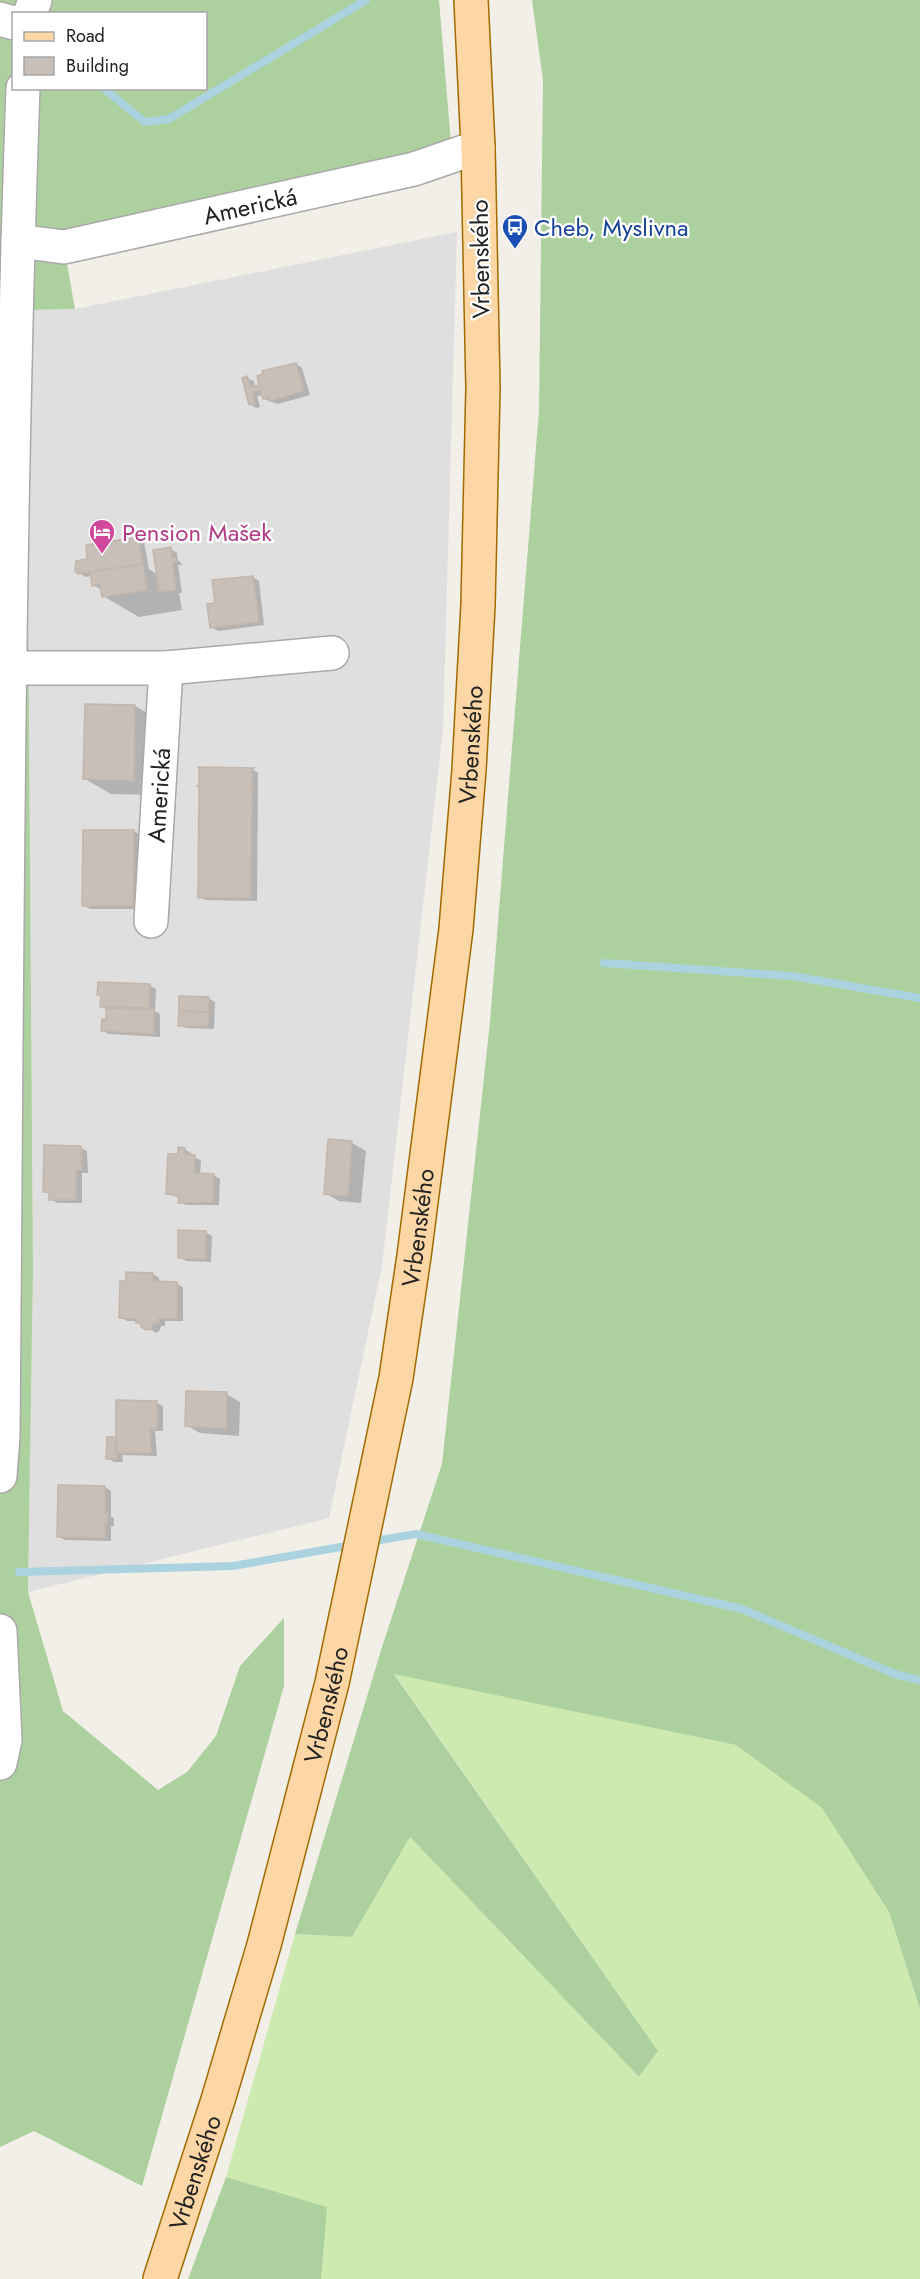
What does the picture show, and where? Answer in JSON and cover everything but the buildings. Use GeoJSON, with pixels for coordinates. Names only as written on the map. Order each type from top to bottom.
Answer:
{"type":"FeatureCollection","features":[{"type":"Feature","properties":{"kind":"main road","name":"Vrbenského"},"geometry":{"type":"LineString","coordinates":[[160,2279],[212,2121],[264,1945],[332,1683],[396,1378],[406,1311],[456,929],[470,770],[478,605],[483,388],[478,147],[471,0]]}},
{"type":"Feature","properties":{"kind":"street"},"geometry":{"type":"LineString","coordinates":[[0,1476],[3,1436],[10,668],[23,90]]}},
{"type":"Feature","properties":{"kind":"street","name":"Americká"},"geometry":{"type":"LineString","coordinates":[[18,241],[64,247],[414,169],[478,147]]}},
{"type":"Feature","properties":{"kind":"street"},"geometry":{"type":"LineString","coordinates":[[10,668],[166,668],[332,653]]}},
{"type":"Feature","properties":{"kind":"street","name":"Americká"},"geometry":{"type":"LineString","coordinates":[[151,921],[166,668]]}},
{"type":"Feature","properties":{"kind":"street"},"geometry":{"type":"LineString","coordinates":[[0,1631],[5,1740],[0,1763]]}},
{"type":"Feature","properties":{"kind":"shaded area"},"geometry":{"type":"Polygon","coordinates":[[[457,232],[443,730],[382,1266],[329,1518],[28,1592],[33,1269],[26,310],[75,309],[457,232]]]}},
{"type":"Feature","properties":{"kind":"green space"},"geometry":{"type":"Polygon","coordinates":[[[0,0],[439,0],[451,143],[63,241],[75,309],[26,310],[33,1269],[28,1592],[63,1711],[158,1790],[187,1772],[216,1736],[240,1666],[284,1618],[284,1686],[142,2186],[34,2131],[0,2147],[0,0]]]}},
{"type":"Feature","properties":{"kind":"green space"},"geometry":{"type":"Polygon","coordinates":[[[532,0],[920,0],[920,2009],[889,1912],[822,1808],[736,1745],[394,1674],[658,2051],[639,2077],[410,1837],[352,1937],[295,1934],[382,1647],[442,1464],[490,1022],[539,410],[543,80],[532,0]]]}},
{"type":"Feature","properties":{"kind":"green space"},"geometry":{"type":"Polygon","coordinates":[[[394,1673],[736,1745],[822,1807],[889,1912],[920,2009],[920,2279],[321,2279],[326,2207],[226,2177],[295,1934],[352,1937],[410,1837],[639,2077],[658,2051],[394,1673]]]}},
{"type":"Feature","properties":{"kind":"green space"},"geometry":{"type":"Polygon","coordinates":[[[226,2177],[327,2207],[321,2279],[188,2279],[226,2177]]]}},
{"type":"Feature","properties":{"kind":"waterway"},"geometry":{"type":"LineString","coordinates":[[105,90],[145,122],[169,119],[366,0]]}},
{"type":"Feature","properties":{"kind":"waterway"},"geometry":{"type":"LineString","coordinates":[[604,963],[792,976],[920,998]]}},
{"type":"Feature","properties":{"kind":"waterway"},"geometry":{"type":"LineString","coordinates":[[368,1542],[416,1534],[742,1609],[895,1674],[920,1680]]}},
{"type":"Feature","properties":{"kind":"waterway"},"geometry":{"type":"LineString","coordinates":[[19,1572],[233,1566],[352,1545]]}},
{"type":"Feature","properties":{"kind":"place","name":"Cheb, Myslivna"},"geometry":{"type":"Point","coordinates":[515,250]}},
{"type":"Feature","properties":{"kind":"place","name":"Pension Mašek"},"geometry":{"type":"Point","coordinates":[102,555]}}]}
